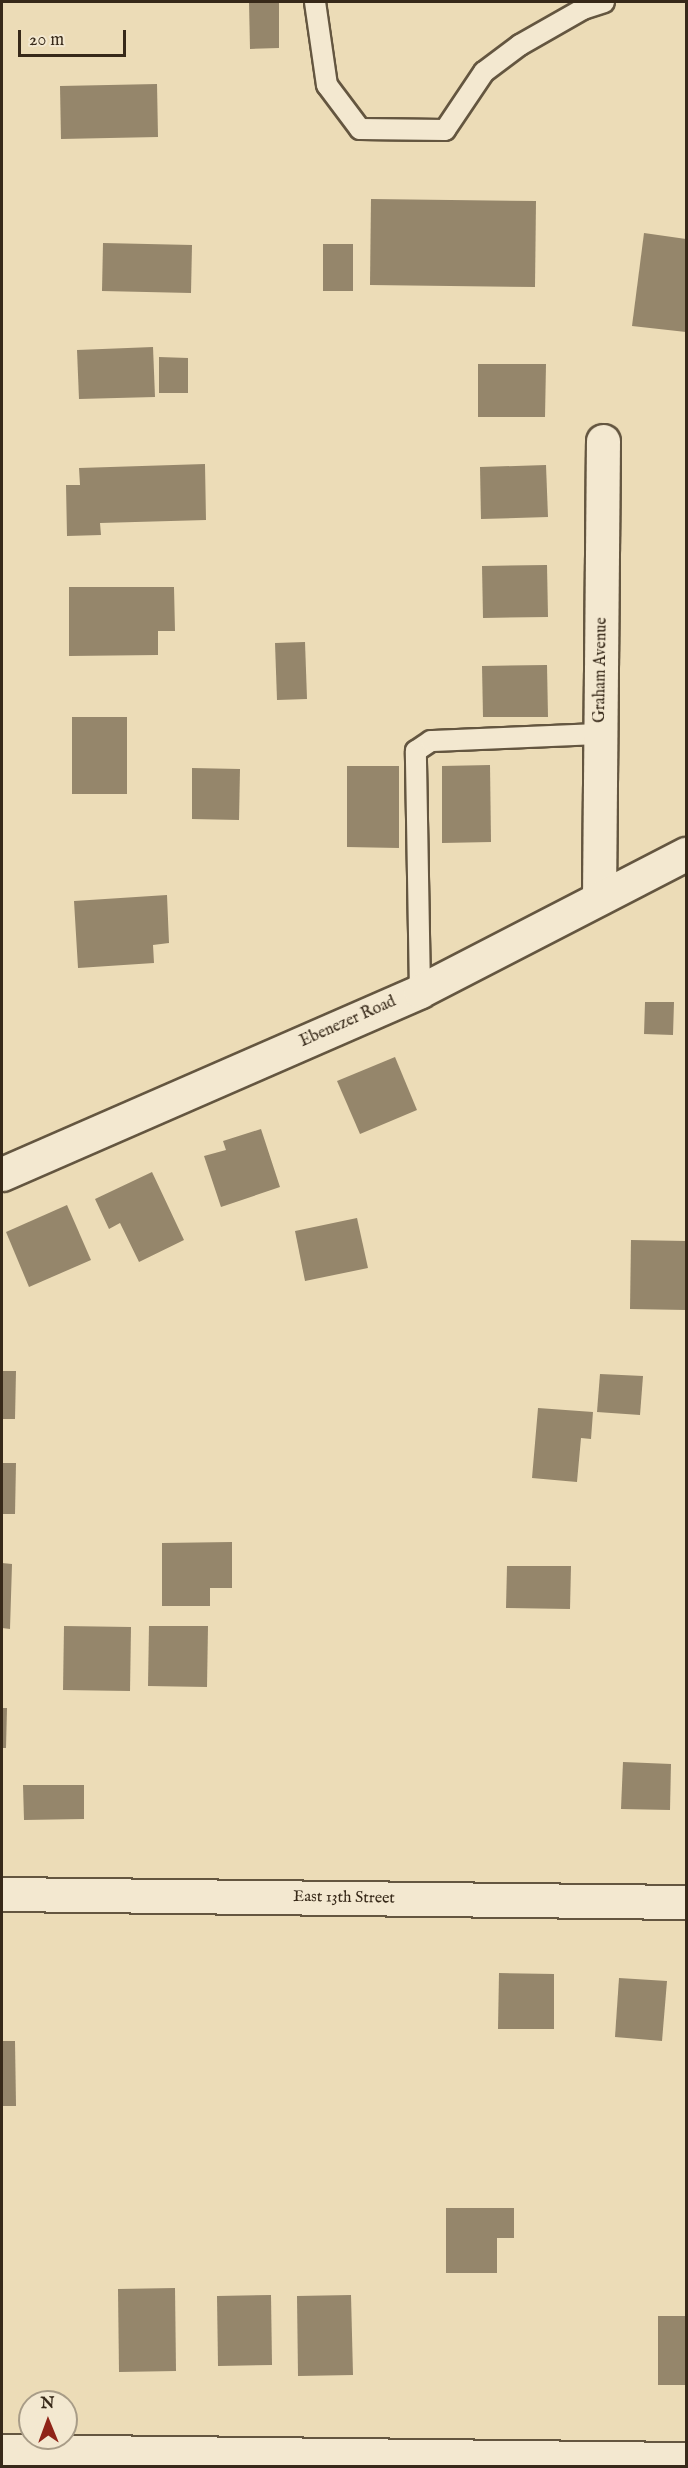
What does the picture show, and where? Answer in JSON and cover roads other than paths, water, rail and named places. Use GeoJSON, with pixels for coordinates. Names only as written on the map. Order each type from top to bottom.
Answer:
{"type":"FeatureCollection","features":[{"type":"Feature","properties":{"kind":"street","name":"Graham Avenue"},"geometry":{"type":"LineString","coordinates":[[599,898],[603,441]]}},
{"type":"Feature","properties":{"kind":"street","name":"Ebenezer Road"},"geometry":{"type":"LineString","coordinates":[[2,1174],[420,991],[687,854]]}},
{"type":"Feature","properties":{"kind":"street","name":"East 13th Street"},"geometry":{"type":"LineString","coordinates":[[2,1894],[687,1902]]}},
{"type":"Feature","properties":{"kind":"street"},"geometry":{"type":"LineString","coordinates":[[2,2451],[392,2462],[687,2459]]}},
{"type":"Feature","properties":{"kind":"lane"},"geometry":{"type":"LineString","coordinates":[[315,2],[327,85],[360,129],[445,130],[484,72],[520,45],[583,9],[604,2]]}},
{"type":"Feature","properties":{"kind":"lane"},"geometry":{"type":"LineString","coordinates":[[420,991],[416,751],[431,741],[600,734]]}}]}
